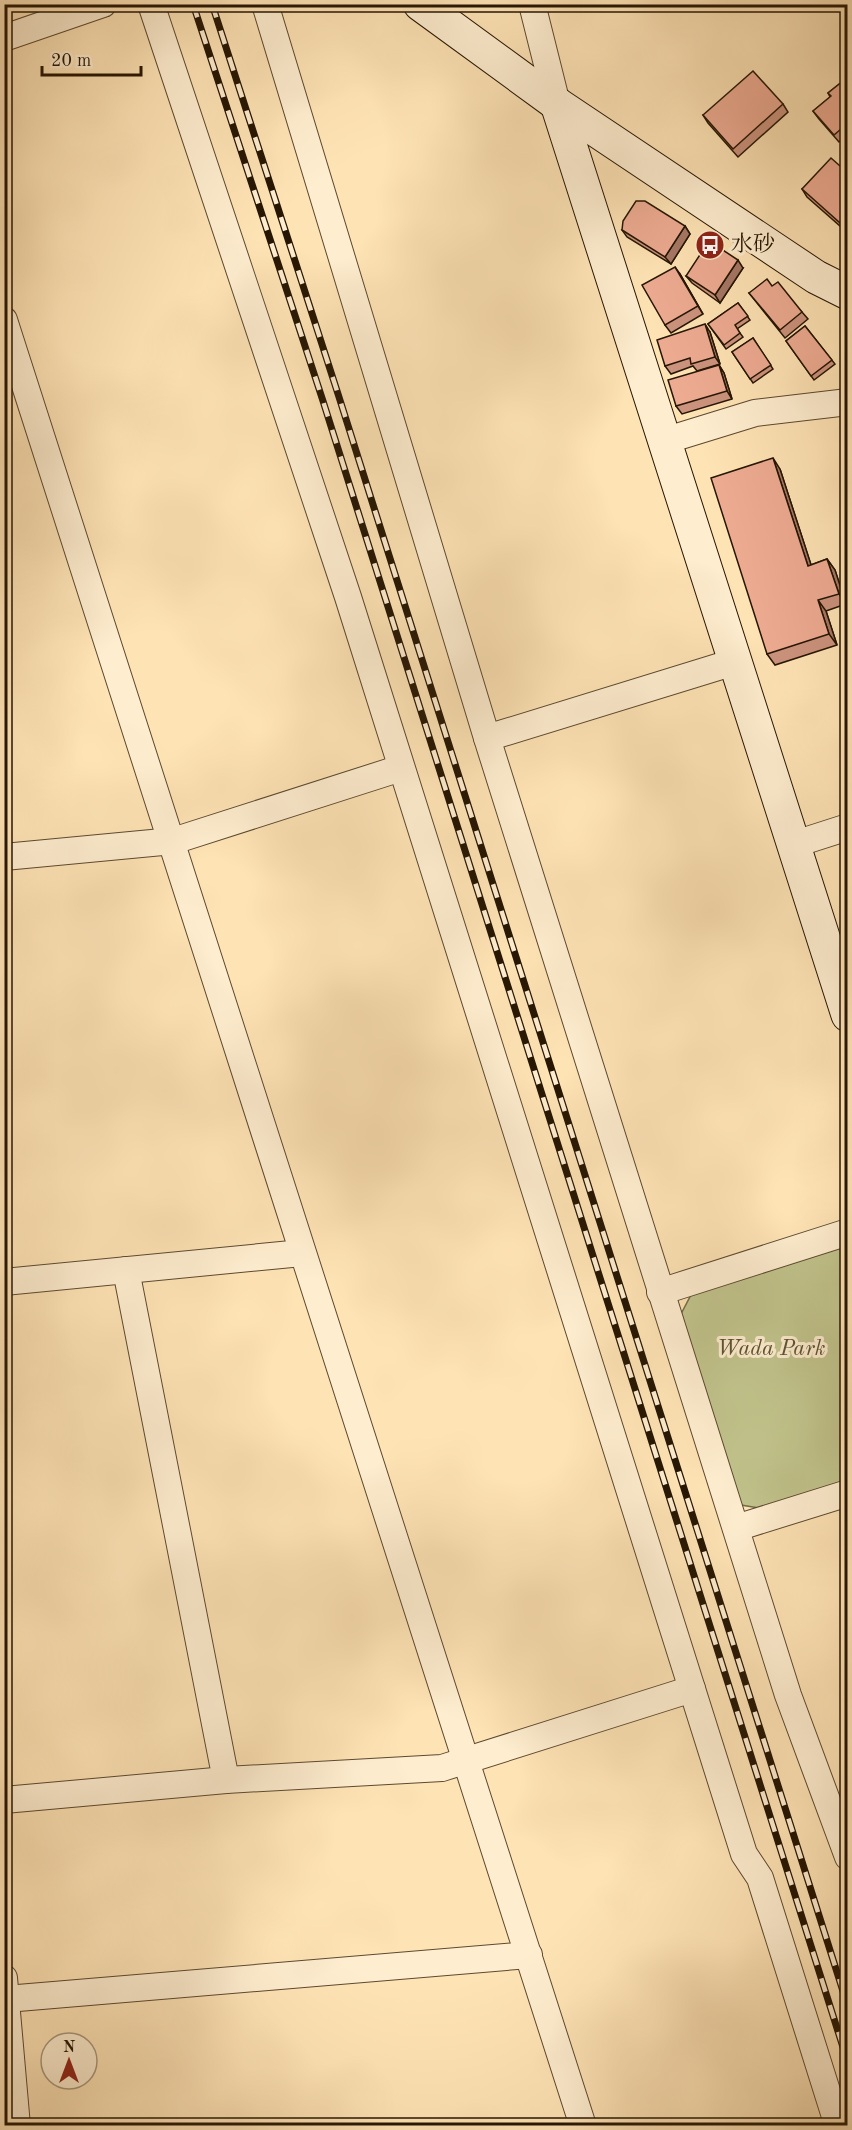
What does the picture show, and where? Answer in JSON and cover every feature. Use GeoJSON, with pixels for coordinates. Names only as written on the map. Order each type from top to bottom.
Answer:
{"type":"FeatureCollection","features":[{"type":"Feature","properties":{"kind":"street"},"geometry":{"type":"LineString","coordinates":[[4,38],[103,4]]}},
{"type":"Feature","properties":{"kind":"street"},"geometry":{"type":"LineString","coordinates":[[151,4],[348,597],[744,1854],[760,1878],[838,2126]]}},
{"type":"Feature","properties":{"kind":"street"},"geometry":{"type":"LineString","coordinates":[[265,4],[487,738],[660,1292],[788,1695],[848,1857]]}},
{"type":"Feature","properties":{"kind":"street"},"geometry":{"type":"LineString","coordinates":[[420,4],[557,104],[816,278],[848,292]]}},
{"type":"Feature","properties":{"kind":"street"},"geometry":{"type":"LineString","coordinates":[[532,4],[557,104],[848,1015]]}},
{"type":"Feature","properties":{"kind":"street"},"geometry":{"type":"LineString","coordinates":[[4,320],[173,841],[302,1253],[583,2126]]}},
{"type":"Feature","properties":{"kind":"street"},"geometry":{"type":"LineString","coordinates":[[664,441],[755,413],[848,402]]}},
{"type":"Feature","properties":{"kind":"street"},"geometry":{"type":"LineString","coordinates":[[487,738],[734,662]]}},
{"type":"Feature","properties":{"kind":"street"},"geometry":{"type":"LineString","coordinates":[[4,857],[173,841],[401,768]]}},
{"type":"Feature","properties":{"kind":"street"},"geometry":{"type":"LineString","coordinates":[[792,844],[848,827]]}},
{"type":"Feature","properties":{"kind":"street"},"geometry":{"type":"LineString","coordinates":[[660,1292],[848,1232]]}},
{"type":"Feature","properties":{"kind":"street"},"geometry":{"type":"LineString","coordinates":[[4,1282],[302,1253]]}},
{"type":"Feature","properties":{"kind":"street"},"geometry":{"type":"LineString","coordinates":[[126,1270],[226,1780]]}},
{"type":"Feature","properties":{"kind":"street"},"geometry":{"type":"LineString","coordinates":[[736,1528],[848,1493]]}},
{"type":"Feature","properties":{"kind":"street"},"geometry":{"type":"LineString","coordinates":[[4,1800],[226,1780],[442,1768],[692,1689]]}},
{"type":"Feature","properties":{"kind":"street"},"geometry":{"type":"LineString","coordinates":[[17,2126],[5,1988],[529,1955]]}},
{"type":"Feature","properties":{"kind":"green space","name":"Wada Park"},"geometry":{"type":"Polygon","coordinates":[[[847,1246],[847,1480],[759,1508],[741,1505],[681,1314],[692,1293],[847,1246]]]}},
{"type":"Feature","properties":{"kind":"building"},"geometry":{"type":"Polygon","coordinates":[[[753,71],[783,104],[733,149],[703,115],[753,71]]]}},
{"type":"Feature","properties":{"kind":"building"},"geometry":{"type":"Polygon","coordinates":[[[848,77],[848,123],[834,135],[813,111],[831,96],[828,93],[848,77]]]}},
{"type":"Feature","properties":{"kind":"building"},"geometry":{"type":"Polygon","coordinates":[[[831,158],[848,173],[848,230],[802,189],[831,158]]]}},
{"type":"Feature","properties":{"kind":"building"},"geometry":{"type":"Polygon","coordinates":[[[636,201],[645,201],[685,226],[665,257],[622,230],[623,221],[636,201]]]}},
{"type":"Feature","properties":{"kind":"building"},"geometry":{"type":"Polygon","coordinates":[[[709,241],[738,260],[715,295],[686,276],[709,241]]]}},
{"type":"Feature","properties":{"kind":"building"},"geometry":{"type":"Polygon","coordinates":[[[675,267],[698,306],[665,325],[642,285],[675,267]]]}},
{"type":"Feature","properties":{"kind":"building"},"geometry":{"type":"Polygon","coordinates":[[[767,279],[772,286],[778,282],[802,312],[780,330],[749,293],[767,279]]]}},
{"type":"Feature","properties":{"kind":"building"},"geometry":{"type":"Polygon","coordinates":[[[738,303],[748,316],[735,325],[740,333],[724,345],[708,324],[738,303]]]}},
{"type":"Feature","properties":{"kind":"building"},"geometry":{"type":"Polygon","coordinates":[[[705,324],[715,357],[691,364],[690,358],[665,366],[657,340],[705,324]]]}},
{"type":"Feature","properties":{"kind":"building"},"geometry":{"type":"Polygon","coordinates":[[[805,326],[832,360],[811,376],[786,341],[805,326]]]}},
{"type":"Feature","properties":{"kind":"building"},"geometry":{"type":"Polygon","coordinates":[[[753,338],[771,365],[750,379],[732,352],[753,338]]]}},
{"type":"Feature","properties":{"kind":"building"},"geometry":{"type":"Polygon","coordinates":[[[719,365],[727,391],[676,406],[668,380],[719,365]]]}},
{"type":"Feature","properties":{"kind":"building"},"geometry":{"type":"Polygon","coordinates":[[[773,458],[808,566],[827,559],[839,594],[818,600],[829,634],[767,654],[711,478],[773,458]]]}},
{"type":"Feature","properties":{"kind":"railway"},"geometry":{"type":"LineString","coordinates":[[193,4],[323,401],[848,2063]]}},
{"type":"Feature","properties":{"kind":"railway"},"geometry":{"type":"LineString","coordinates":[[212,4],[339,397],[848,2007]]}},
{"type":"Feature","properties":{"kind":"place","name":"水砂"},"geometry":{"type":"Point","coordinates":[710,245]}}]}
